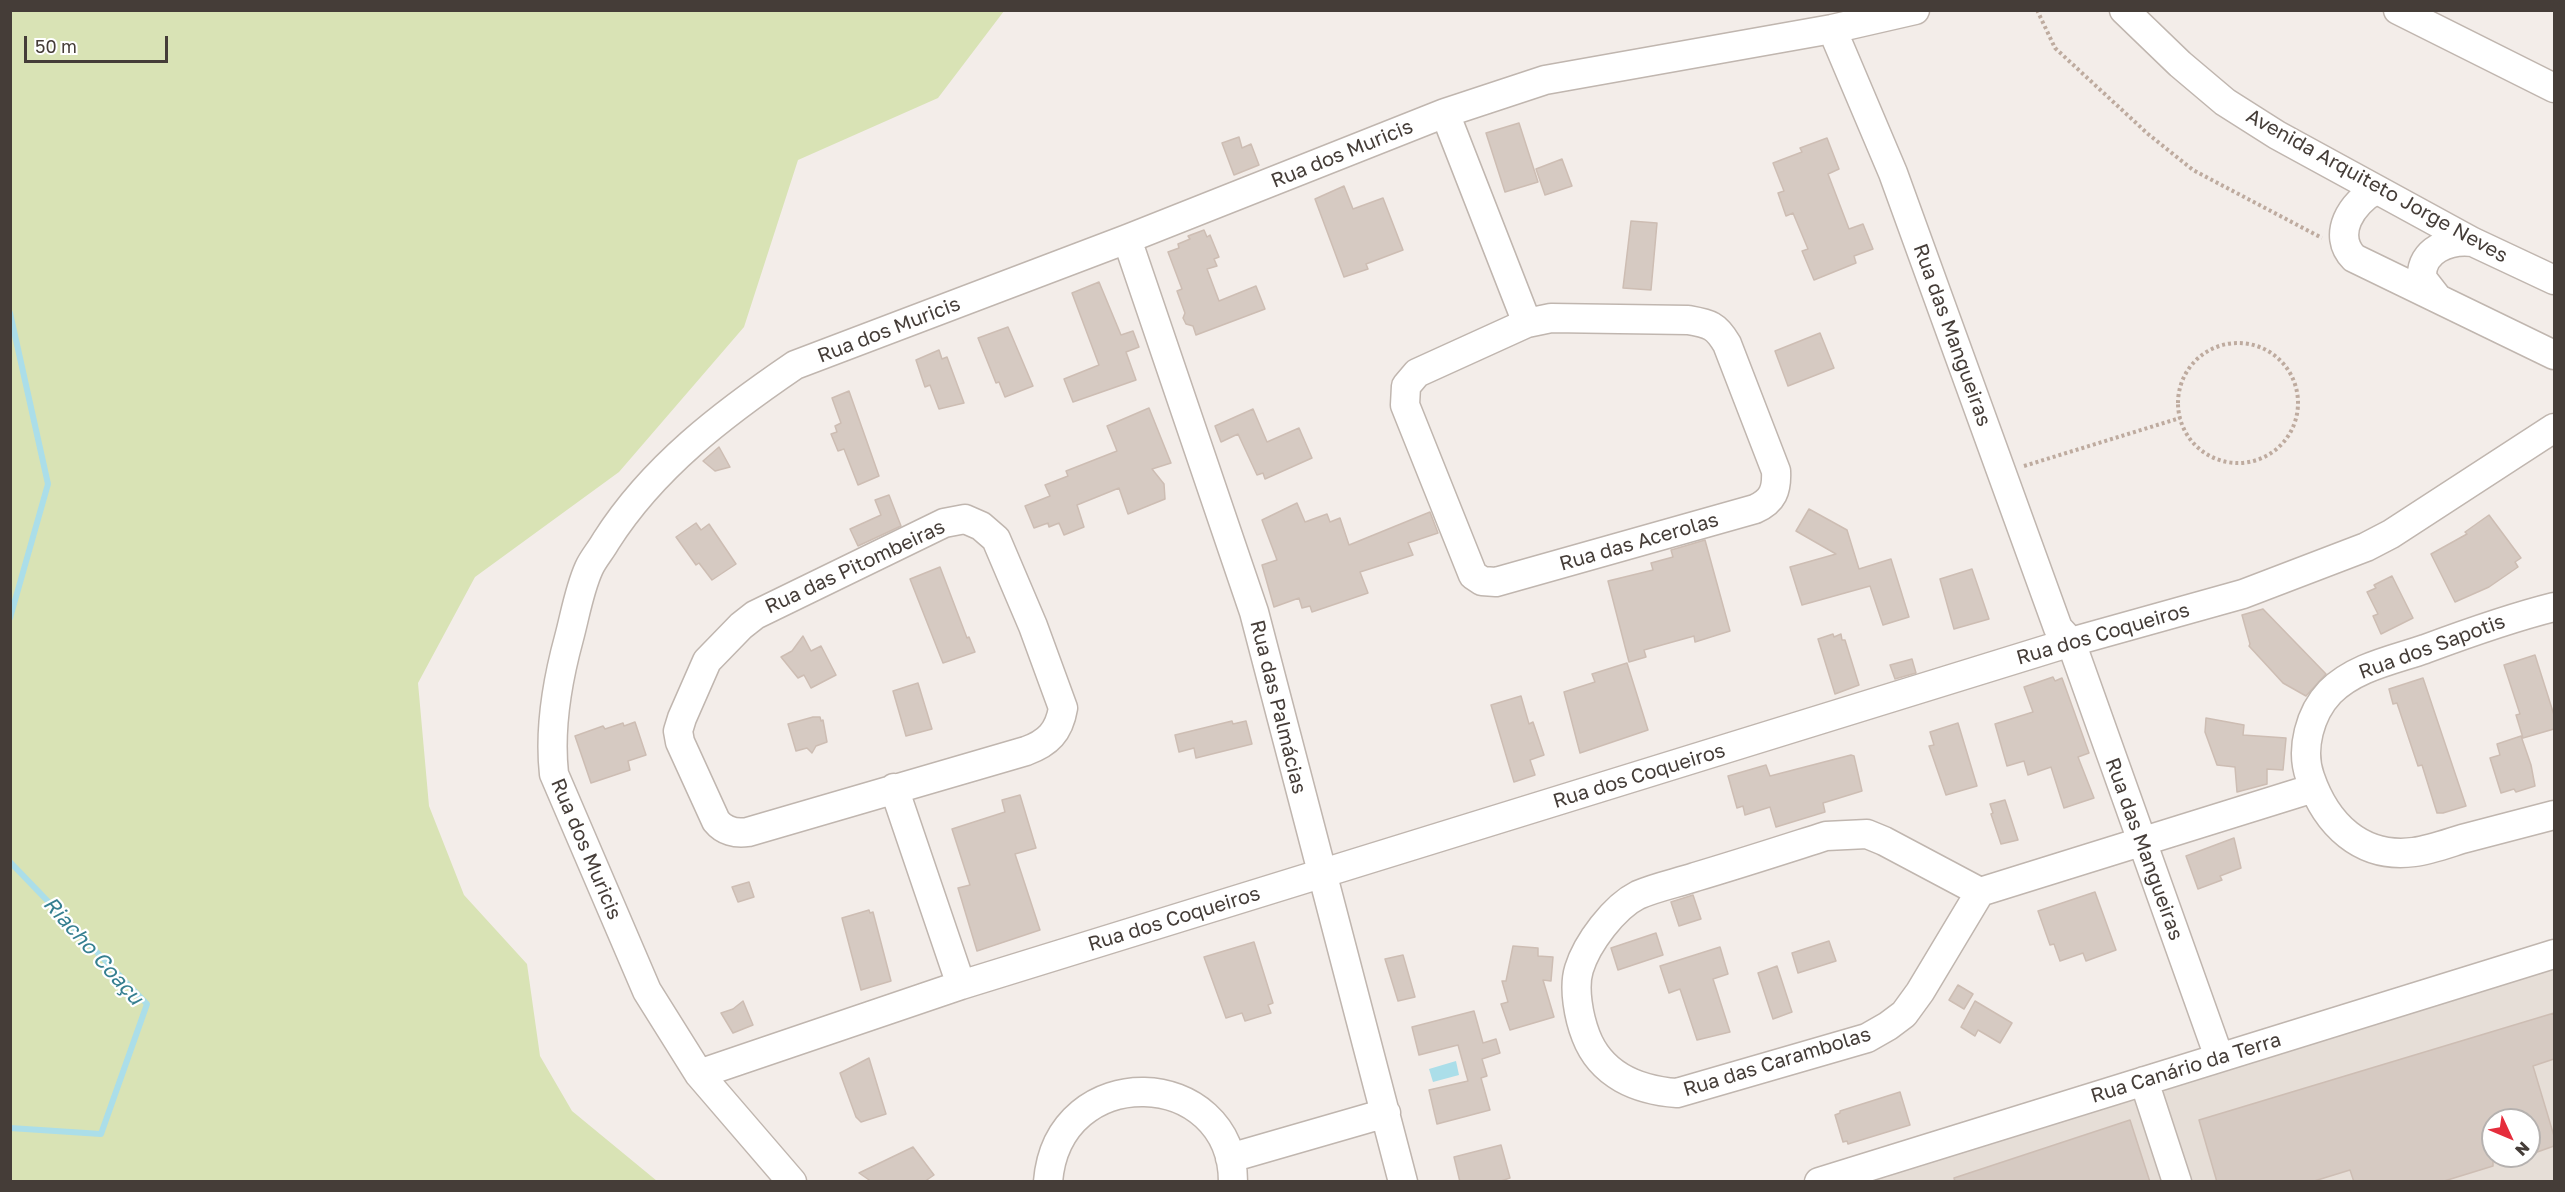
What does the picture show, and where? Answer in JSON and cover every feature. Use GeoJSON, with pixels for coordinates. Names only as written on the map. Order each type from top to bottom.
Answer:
{"type":"FeatureCollection","features":[{"type":"Feature","properties":{"kind":"street","name":"Rua dos Muricis"},"geometry":{"type":"LineString","coordinates":[[792,1182],[699,1074],[647,991],[554,774],[551,750],[563,659],[589,568],[618,523],[659,472],[707,430],[795,365],[1127,239],[1445,113],[1545,80],[1841,27],[1915,10]]}},
{"type":"Feature","properties":{"kind":"street","name":"Avenida Arquiteto Jorge Neves"},"geometry":{"type":"LineString","coordinates":[[2124,10],[2180,64],[2225,102],[2277,135],[2473,242],[2554,280]]}},
{"type":"Feature","properties":{"kind":"street"},"geometry":{"type":"LineString","coordinates":[[2398,10],[2554,88]]}},
{"type":"Feature","properties":{"kind":"street","name":"Rua das Mangueiras"},"geometry":{"type":"LineString","coordinates":[[1841,27],[1893,173],[2011,470],[2058,628],[2071,642],[2219,1057]]}},
{"type":"Feature","properties":{"kind":"street"},"geometry":{"type":"LineString","coordinates":[[1445,113],[1527,323]]}},
{"type":"Feature","properties":{"kind":"street"},"geometry":{"type":"LineString","coordinates":[[2376,190],[2358,203],[2348,219],[2343,237],[2347,250],[2354,258],[2554,355]]}},
{"type":"Feature","properties":{"kind":"street","name":"Rua das Palmácias"},"geometry":{"type":"LineString","coordinates":[[1127,239],[1254,612],[1403,1182]]}},
{"type":"Feature","properties":{"kind":"street"},"geometry":{"type":"LineString","coordinates":[[2436,296],[2422,278],[2424,263],[2432,254],[2450,242],[2473,242]]}},
{"type":"Feature","properties":{"kind":"street","name":"Rua das Acerolas"},"geometry":{"type":"LineString","coordinates":[[1551,318],[1688,320],[1706,323],[1719,329],[1727,344],[1776,471],[1777,484],[1768,503],[1755,509],[1496,582],[1476,579],[1451,522],[1405,405],[1404,396],[1406,386],[1417,373],[1527,323],[1551,318]]}},
{"type":"Feature","properties":{"kind":"street","name":"Rua dos Coqueiros"},"geometry":{"type":"LineString","coordinates":[[699,1074],[961,985],[2071,642],[2243,594],[2366,547],[2554,428]]}},
{"type":"Feature","properties":{"kind":"street","name":"Rua das Pitombeiras"},"geometry":{"type":"LineString","coordinates":[[965,519],[981,526],[996,539],[1033,626],[1063,708],[1061,723],[1043,744],[1026,751],[894,788],[740,833],[722,828],[716,821],[680,742],[678,731],[708,662],[722,643],[755,615],[944,523],[965,519]]}},
{"type":"Feature","properties":{"kind":"street","name":"Rua dos Sapotis"},"geometry":{"type":"LineString","coordinates":[[2554,606],[2355,673],[2330,692],[2317,711],[2308,735],[2308,771],[2314,788],[2338,826],[2353,841],[2368,848],[2387,853],[2414,852],[2554,814]]}},
{"type":"Feature","properties":{"kind":"street"},"geometry":{"type":"LineString","coordinates":[[894,788],[961,985]]}},
{"type":"Feature","properties":{"kind":"street"},"geometry":{"type":"LineString","coordinates":[[1980,892],[2314,788]]}},
{"type":"Feature","properties":{"kind":"street","name":"Rua das Carambolas"},"geometry":{"type":"LineString","coordinates":[[1847,834],[1867,834],[1884,841],[1980,892],[1920,992],[1904,1014],[1867,1038],[1677,1093],[1647,1088],[1624,1080],[1607,1070],[1591,1050],[1583,1028],[1577,987],[1579,970],[1589,946],[1604,926],[1638,896],[1826,836],[1847,834]]}},
{"type":"Feature","properties":{"kind":"street","name":"Rua Canário da Terra"},"geometry":{"type":"LineString","coordinates":[[1819,1182],[2554,954]]}},
{"type":"Feature","properties":{"kind":"street"},"geometry":{"type":"LineString","coordinates":[[2144,1081],[2177,1182]]}},
{"type":"Feature","properties":{"kind":"street"},"geometry":{"type":"LineString","coordinates":[[1048,1182],[1054,1152],[1071,1124],[1096,1102],[1128,1092],[1161,1093],[1192,1106],[1216,1128],[1232,1170],[1386,1113]]}},
{"type":"Feature","properties":{"kind":"path"},"geometry":{"type":"LineString","coordinates":[[2037,10],[2055,48],[2148,134],[2193,170],[2347,250]]}},
{"type":"Feature","properties":{"kind":"path"},"geometry":{"type":"LineString","coordinates":[[2247,344],[2270,351],[2291,373],[2297,388],[2299,404],[2290,434],[2268,455],[2253,461],[2237,463],[2222,461],[2207,454],[2195,445],[2180,418],[2179,394],[2187,372],[2209,350],[2224,345],[2247,344]]}},
{"type":"Feature","properties":{"kind":"path"},"geometry":{"type":"LineString","coordinates":[[2011,470],[2180,418]]}},
{"type":"Feature","properties":{"kind":"shaded area"},"geometry":{"type":"Polygon","coordinates":[[[2554,954],[2554,1181],[1819,1182],[2554,954]]]}},
{"type":"Feature","properties":{"kind":"green space"},"geometry":{"type":"Polygon","coordinates":[[[10,11],[1004,11],[938,98],[798,160],[744,327],[619,472],[475,577],[418,683],[429,806],[464,895],[527,964],[540,1056],[572,1111],[657,1181],[11,1181],[10,11]]]}},
{"type":"Feature","properties":{"kind":"water"},"geometry":{"type":"Polygon","coordinates":[[[1456,1061],[1459,1075],[1433,1082],[1429,1069],[1456,1061]]]}},
{"type":"Feature","properties":{"kind":"building"},"geometry":{"type":"Polygon","coordinates":[[[1519,123],[1538,182],[1505,192],[1486,133],[1519,123]]]}},
{"type":"Feature","properties":{"kind":"building"},"geometry":{"type":"Polygon","coordinates":[[[1239,137],[1242,148],[1251,144],[1259,165],[1234,175],[1222,143],[1239,137]]]}},
{"type":"Feature","properties":{"kind":"building"},"geometry":{"type":"Polygon","coordinates":[[[1827,138],[1839,169],[1828,174],[1849,229],[1863,224],[1873,249],[1854,256],[1856,263],[1814,280],[1802,251],[1808,249],[1793,213],[1786,216],[1778,193],[1784,191],[1773,163],[1802,152],[1800,148],[1827,138]]]}},
{"type":"Feature","properties":{"kind":"building"},"geometry":{"type":"Polygon","coordinates":[[[1562,159],[1572,186],[1545,195],[1536,169],[1562,159]]]}},
{"type":"Feature","properties":{"kind":"building"},"geometry":{"type":"Polygon","coordinates":[[[1344,186],[1353,209],[1383,198],[1403,250],[1366,264],[1368,269],[1344,277],[1315,199],[1344,186]]]}},
{"type":"Feature","properties":{"kind":"building"},"geometry":{"type":"Polygon","coordinates":[[[1631,221],[1657,223],[1651,290],[1623,288],[1631,221]]]}},
{"type":"Feature","properties":{"kind":"building"},"geometry":{"type":"Polygon","coordinates":[[[1204,230],[1207,237],[1210,235],[1219,257],[1214,259],[1217,266],[1207,269],[1219,301],[1256,286],[1265,309],[1196,335],[1193,326],[1186,324],[1183,318],[1185,313],[1177,291],[1182,289],[1168,252],[1179,248],[1178,244],[1190,239],[1188,236],[1204,230]]]}},
{"type":"Feature","properties":{"kind":"building"},"geometry":{"type":"Polygon","coordinates":[[[1099,282],[1121,335],[1133,331],[1139,347],[1126,352],[1136,380],[1073,402],[1064,379],[1099,365],[1072,293],[1099,282]]]}},
{"type":"Feature","properties":{"kind":"building"},"geometry":{"type":"Polygon","coordinates":[[[1008,327],[1033,386],[1005,397],[999,382],[996,383],[978,338],[1008,327]]]}},
{"type":"Feature","properties":{"kind":"building"},"geometry":{"type":"Polygon","coordinates":[[[1820,333],[1834,368],[1788,386],[1775,351],[1820,333]]]}},
{"type":"Feature","properties":{"kind":"building"},"geometry":{"type":"Polygon","coordinates":[[[939,350],[942,359],[947,357],[964,403],[939,409],[930,385],[925,387],[916,360],[939,350]]]}},
{"type":"Feature","properties":{"kind":"building"},"geometry":{"type":"Polygon","coordinates":[[[849,391],[879,476],[858,485],[844,449],[838,451],[831,434],[837,432],[835,426],[841,423],[832,398],[849,391]]]}},
{"type":"Feature","properties":{"kind":"building"},"geometry":{"type":"Polygon","coordinates":[[[1149,408],[1171,463],[1152,469],[1164,484],[1165,499],[1128,514],[1119,488],[1077,505],[1084,527],[1064,535],[1059,523],[1049,527],[1048,523],[1034,528],[1025,506],[1050,496],[1045,485],[1068,476],[1066,471],[1117,451],[1107,426],[1149,408]]]}},
{"type":"Feature","properties":{"kind":"building"},"geometry":{"type":"Polygon","coordinates":[[[1253,409],[1267,442],[1299,428],[1312,458],[1265,479],[1263,473],[1257,475],[1238,434],[1221,442],[1215,426],[1253,409]]]}},
{"type":"Feature","properties":{"kind":"building"},"geometry":{"type":"Polygon","coordinates":[[[719,447],[730,467],[715,471],[703,461],[719,447]]]}},
{"type":"Feature","properties":{"kind":"building"},"geometry":{"type":"Polygon","coordinates":[[[889,495],[901,526],[858,546],[850,529],[881,515],[875,500],[889,495]]]}},
{"type":"Feature","properties":{"kind":"building"},"geometry":{"type":"Polygon","coordinates":[[[1297,503],[1305,522],[1327,514],[1330,522],[1340,518],[1349,545],[1430,512],[1438,533],[1408,543],[1413,555],[1360,572],[1368,593],[1312,612],[1310,606],[1302,608],[1299,598],[1274,607],[1262,565],[1277,560],[1262,520],[1297,503]]]}},
{"type":"Feature","properties":{"kind":"building"},"geometry":{"type":"Polygon","coordinates":[[[1809,509],[1847,530],[1859,569],[1891,559],[1909,617],[1883,625],[1870,586],[1802,605],[1790,567],[1836,554],[1796,531],[1809,509]]]}},
{"type":"Feature","properties":{"kind":"building"},"geometry":{"type":"Polygon","coordinates":[[[2489,515],[2521,558],[2515,562],[2518,567],[2489,587],[2455,602],[2431,554],[2467,534],[2465,532],[2489,515]]]}},
{"type":"Feature","properties":{"kind":"building"},"geometry":{"type":"Polygon","coordinates":[[[696,523],[701,530],[709,524],[736,564],[712,580],[699,563],[696,565],[676,537],[696,523]]]}},
{"type":"Feature","properties":{"kind":"building"},"geometry":{"type":"Polygon","coordinates":[[[1705,540],[1730,631],[1695,642],[1694,636],[1644,650],[1646,657],[1629,662],[1608,581],[1653,570],[1651,563],[1673,557],[1671,550],[1705,540]]]}},
{"type":"Feature","properties":{"kind":"building"},"geometry":{"type":"Polygon","coordinates":[[[940,567],[967,638],[969,637],[975,652],[943,663],[910,579],[940,567]]]}},
{"type":"Feature","properties":{"kind":"building"},"geometry":{"type":"Polygon","coordinates":[[[1972,569],[1989,619],[1954,629],[1940,579],[1972,569]]]}},
{"type":"Feature","properties":{"kind":"building"},"geometry":{"type":"Polygon","coordinates":[[[2392,576],[2413,618],[2381,634],[2373,616],[2378,614],[2367,592],[2376,588],[2374,585],[2392,576]]]}},
{"type":"Feature","properties":{"kind":"building"},"geometry":{"type":"Polygon","coordinates":[[[2263,609],[2326,674],[2306,696],[2283,683],[2249,646],[2242,615],[2263,609]]]}},
{"type":"Feature","properties":{"kind":"building"},"geometry":{"type":"Polygon","coordinates":[[[1833,634],[1834,637],[1841,634],[1842,640],[1845,640],[1859,685],[1835,694],[1818,639],[1833,634]]]}},
{"type":"Feature","properties":{"kind":"building"},"geometry":{"type":"Polygon","coordinates":[[[803,636],[811,651],[821,646],[836,675],[811,688],[804,675],[798,678],[781,657],[792,651],[803,636]]]}},
{"type":"Feature","properties":{"kind":"building"},"geometry":{"type":"Polygon","coordinates":[[[2535,655],[2554,715],[2554,729],[2523,738],[2516,715],[2520,714],[2504,665],[2535,655]]]}},
{"type":"Feature","properties":{"kind":"building"},"geometry":{"type":"Polygon","coordinates":[[[1912,659],[1916,673],[1895,679],[1890,665],[1912,659]]]}},
{"type":"Feature","properties":{"kind":"building"},"geometry":{"type":"Polygon","coordinates":[[[1627,663],[1648,730],[1580,753],[1564,692],[1595,682],[1592,674],[1627,663]]]}},
{"type":"Feature","properties":{"kind":"building"},"geometry":{"type":"Polygon","coordinates":[[[2053,677],[2055,681],[2062,678],[2089,753],[2078,757],[2094,798],[2064,808],[2051,767],[2028,775],[2024,761],[2007,766],[1995,724],[2033,712],[2024,687],[2053,677]]]}},
{"type":"Feature","properties":{"kind":"building"},"geometry":{"type":"Polygon","coordinates":[[[2423,678],[2466,806],[2443,813],[2437,813],[2422,765],[2418,766],[2397,703],[2393,704],[2389,689],[2423,678]]]}},
{"type":"Feature","properties":{"kind":"building"},"geometry":{"type":"Polygon","coordinates":[[[918,683],[932,729],[906,736],[893,691],[918,683]]]}},
{"type":"Feature","properties":{"kind":"building"},"geometry":{"type":"Polygon","coordinates":[[[1521,696],[1529,724],[1533,722],[1544,755],[1530,760],[1535,775],[1514,782],[1491,705],[1521,696]]]}},
{"type":"Feature","properties":{"kind":"building"},"geometry":{"type":"Polygon","coordinates":[[[820,717],[821,721],[823,720],[827,742],[816,746],[812,753],[807,748],[796,751],[788,724],[820,717]]]}},
{"type":"Feature","properties":{"kind":"building"},"geometry":{"type":"Polygon","coordinates":[[[2206,718],[2244,725],[2243,735],[2286,738],[2283,770],[2267,769],[2267,784],[2237,792],[2235,767],[2217,765],[2205,732],[2206,718]]]}},
{"type":"Feature","properties":{"kind":"building"},"geometry":{"type":"Polygon","coordinates":[[[1232,721],[1233,724],[1246,721],[1252,744],[1196,758],[1194,748],[1179,752],[1175,735],[1232,721]]]}},
{"type":"Feature","properties":{"kind":"building"},"geometry":{"type":"Polygon","coordinates":[[[635,722],[646,755],[628,761],[630,770],[591,783],[575,736],[603,726],[605,729],[635,722]]]}},
{"type":"Feature","properties":{"kind":"building"},"geometry":{"type":"Polygon","coordinates":[[[1958,723],[1977,786],[1946,795],[1929,746],[1934,745],[1930,732],[1958,723]]]}},
{"type":"Feature","properties":{"kind":"building"},"geometry":{"type":"Polygon","coordinates":[[[2521,736],[2531,765],[2535,786],[2516,792],[2514,789],[2501,793],[2490,758],[2500,755],[2497,744],[2521,736]]]}},
{"type":"Feature","properties":{"kind":"building"},"geometry":{"type":"Polygon","coordinates":[[[1854,756],[1862,791],[1823,803],[1825,812],[1776,827],[1770,807],[1745,815],[1743,806],[1737,808],[1728,776],[1766,765],[1770,776],[1854,756]]]}},
{"type":"Feature","properties":{"kind":"building"},"geometry":{"type":"Polygon","coordinates":[[[1020,795],[1036,848],[1015,854],[1040,930],[977,951],[958,888],[970,885],[952,829],[1005,812],[1002,800],[1020,795]]]}},
{"type":"Feature","properties":{"kind":"building"},"geometry":{"type":"Polygon","coordinates":[[[2005,800],[2018,840],[2001,844],[1990,804],[2005,800]]]}},
{"type":"Feature","properties":{"kind":"building"},"geometry":{"type":"Polygon","coordinates":[[[2234,838],[2241,868],[2220,876],[2222,880],[2198,889],[2186,856],[2234,838]]]}},
{"type":"Feature","properties":{"kind":"building"},"geometry":{"type":"Polygon","coordinates":[[[749,882],[754,897],[738,902],[732,887],[749,882]]]}},
{"type":"Feature","properties":{"kind":"building"},"geometry":{"type":"Polygon","coordinates":[[[2095,892],[2116,950],[2086,961],[2083,953],[2060,961],[2054,944],[2050,945],[2038,911],[2095,892]]]}},
{"type":"Feature","properties":{"kind":"building"},"geometry":{"type":"Polygon","coordinates":[[[1693,895],[1701,919],[1679,926],[1671,902],[1693,895]]]}},
{"type":"Feature","properties":{"kind":"building"},"geometry":{"type":"Polygon","coordinates":[[[869,910],[870,913],[873,912],[891,981],[861,990],[842,918],[869,910]]]}},
{"type":"Feature","properties":{"kind":"building"},"geometry":{"type":"Polygon","coordinates":[[[1656,933],[1663,955],[1618,970],[1611,948],[1656,933]]]}},
{"type":"Feature","properties":{"kind":"building"},"geometry":{"type":"Polygon","coordinates":[[[1829,941],[1836,961],[1798,973],[1792,953],[1829,941]]]}},
{"type":"Feature","properties":{"kind":"building"},"geometry":{"type":"Polygon","coordinates":[[[1254,942],[1273,1003],[1268,1005],[1271,1013],[1245,1021],[1242,1013],[1226,1018],[1204,957],[1254,942]]]}},
{"type":"Feature","properties":{"kind":"building"},"geometry":{"type":"Polygon","coordinates":[[[1513,946],[1538,948],[1538,956],[1553,957],[1551,981],[1543,980],[1554,1017],[1510,1030],[1501,1004],[1508,1002],[1502,981],[1506,981],[1513,946]]]}},
{"type":"Feature","properties":{"kind":"building"},"geometry":{"type":"Polygon","coordinates":[[[1720,947],[1728,974],[1713,979],[1730,1032],[1697,1040],[1680,989],[1669,993],[1660,966],[1720,947]]]}},
{"type":"Feature","properties":{"kind":"building"},"geometry":{"type":"Polygon","coordinates":[[[1403,955],[1415,997],[1398,1001],[1385,959],[1403,955]]]}},
{"type":"Feature","properties":{"kind":"building"},"geometry":{"type":"Polygon","coordinates":[[[1777,966],[1792,1012],[1773,1019],[1758,973],[1777,966]]]}},
{"type":"Feature","properties":{"kind":"building"},"geometry":{"type":"Polygon","coordinates":[[[1958,985],[1973,994],[1964,1009],[1949,1000],[1958,985]]]}},
{"type":"Feature","properties":{"kind":"building"},"geometry":{"type":"Polygon","coordinates":[[[743,1001],[753,1025],[733,1033],[721,1013],[733,1009],[743,1001]]]}},
{"type":"Feature","properties":{"kind":"building"},"geometry":{"type":"Polygon","coordinates":[[[1975,1001],[2012,1023],[2000,1043],[1978,1030],[1975,1036],[1961,1027],[1975,1001]]]}},
{"type":"Feature","properties":{"kind":"building"},"geometry":{"type":"Polygon","coordinates":[[[1474,1011],[1483,1043],[1496,1039],[1500,1053],[1482,1059],[1487,1076],[1481,1078],[1490,1110],[1437,1124],[1429,1090],[1468,1081],[1458,1045],[1419,1055],[1412,1027],[1474,1011]]]}},
{"type":"Feature","properties":{"kind":"building"},"geometry":{"type":"Polygon","coordinates":[[[2554,1013],[2554,1059],[2533,1066],[2554,1136],[2554,1146],[2541,1151],[2541,1108],[2481,1108],[2481,1168],[2486,1168],[2441,1182],[2354,1182],[2350,1170],[2311,1182],[2217,1182],[2199,1120],[2554,1013]]]}},
{"type":"Feature","properties":{"kind":"building"},"geometry":{"type":"Polygon","coordinates":[[[869,1058],[886,1114],[861,1122],[856,1117],[840,1073],[869,1058]]]}},
{"type":"Feature","properties":{"kind":"building"},"geometry":{"type":"Polygon","coordinates":[[[1900,1092],[1910,1125],[1848,1144],[1847,1141],[1843,1142],[1835,1115],[1840,1111],[1900,1092]]]}},
{"type":"Feature","properties":{"kind":"building"},"geometry":{"type":"Polygon","coordinates":[[[2130,1120],[2150,1182],[1955,1182],[1954,1178],[2130,1120]]]}},
{"type":"Feature","properties":{"kind":"building"},"geometry":{"type":"Polygon","coordinates":[[[1501,1145],[1510,1178],[1498,1182],[1460,1182],[1454,1157],[1501,1145]]]}},
{"type":"Feature","properties":{"kind":"building"},"geometry":{"type":"Polygon","coordinates":[[[913,1147],[934,1175],[924,1182],[872,1182],[859,1173],[913,1147]]]}},
{"type":"Feature","properties":{"kind":"waterway","name":"Riacho Coaçu"},"geometry":{"type":"LineString","coordinates":[[10,313],[48,484],[10,618]]}},
{"type":"Feature","properties":{"kind":"waterway","name":"Riacho Coaçu"},"geometry":{"type":"LineString","coordinates":[[10,862],[147,1004],[101,1134],[10,1128]]}}]}
